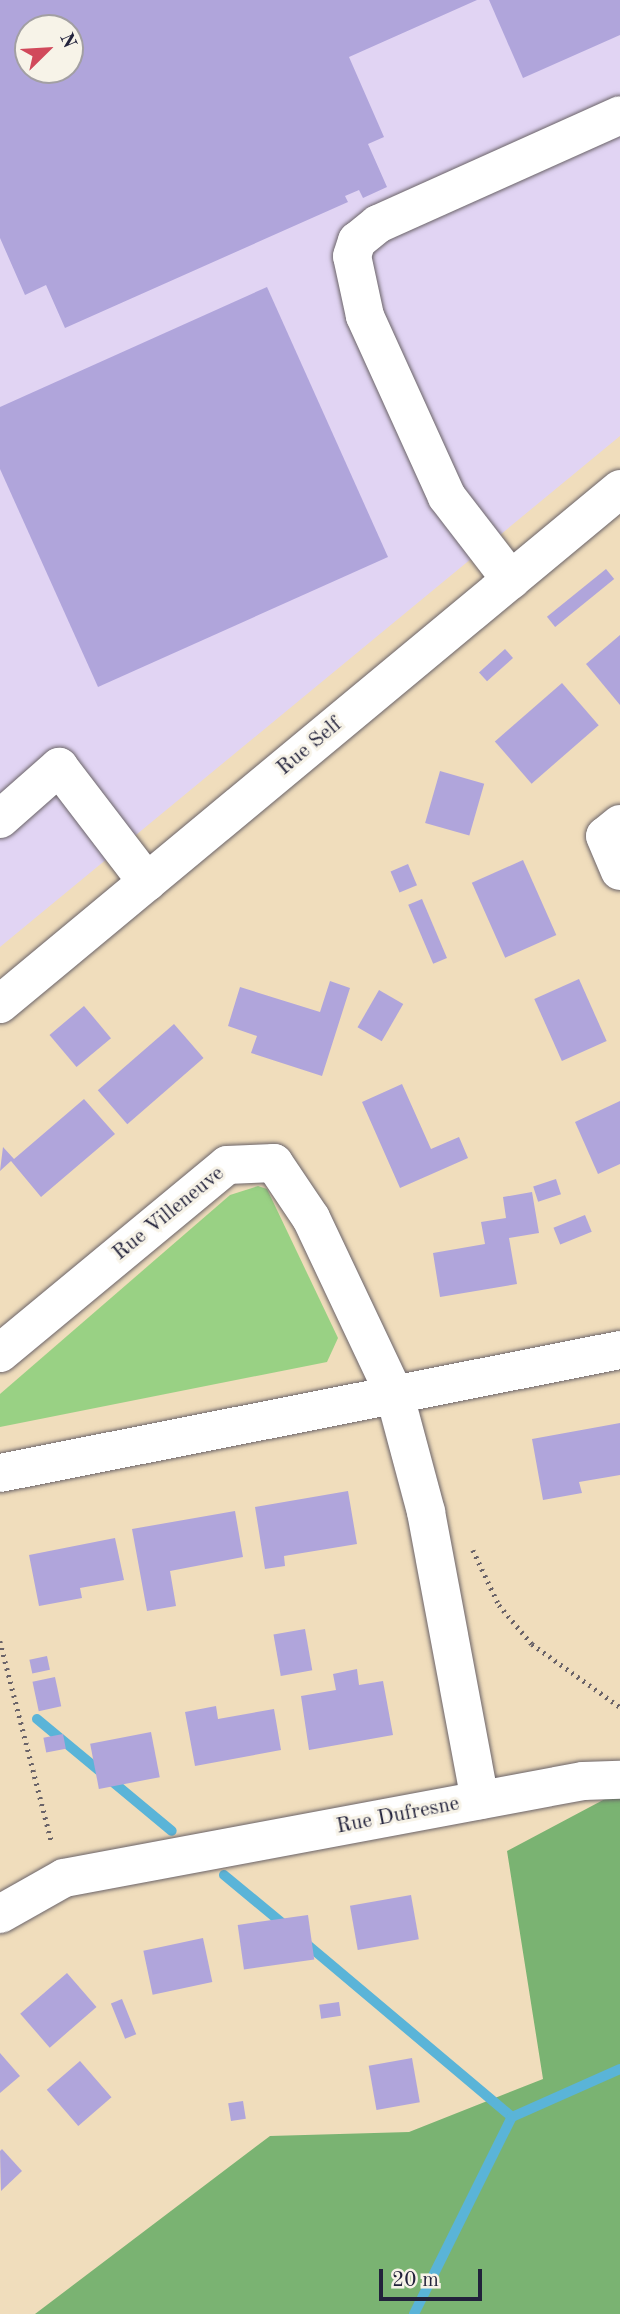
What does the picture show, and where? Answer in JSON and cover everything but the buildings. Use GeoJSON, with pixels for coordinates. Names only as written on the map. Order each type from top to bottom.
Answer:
{"type":"FeatureCollection","features":[{"type":"Feature","properties":{"kind":"street"},"geometry":{"type":"LineString","coordinates":[[511,580],[447,497],[365,316],[352,256],[357,242],[378,224],[620,115]]}},
{"type":"Feature","properties":{"kind":"street","name":"Rue Self"},"geometry":{"type":"LineString","coordinates":[[0,1004],[620,489]]}},
{"type":"Feature","properties":{"kind":"street"},"geometry":{"type":"LineString","coordinates":[[0,819],[59,767],[147,882]]}},
{"type":"Feature","properties":{"kind":"street"},"geometry":{"type":"LineString","coordinates":[[620,824],[605,836],[620,871]]}},
{"type":"Feature","properties":{"kind":"street","name":"Rue Villeneuve"},"geometry":{"type":"LineString","coordinates":[[0,1353],[227,1165],[274,1163],[311,1218],[395,1396]]}},
{"type":"Feature","properties":{"kind":"street"},"geometry":{"type":"LineString","coordinates":[[0,1473],[620,1350]]}},
{"type":"Feature","properties":{"kind":"street","name":"Rue Dufresne"},"geometry":{"type":"LineString","coordinates":[[0,1914],[64,1878],[480,1800],[426,1511],[395,1396]]}},
{"type":"Feature","properties":{"kind":"street"},"geometry":{"type":"LineString","coordinates":[[480,1800],[583,1781],[620,1780]]}},
{"type":"Feature","properties":{"kind":"path"},"geometry":{"type":"LineString","coordinates":[[471,1547],[499,1605],[532,1644],[620,1707]]}},
{"type":"Feature","properties":{"kind":"path"},"geometry":{"type":"LineString","coordinates":[[0,1641],[64,1878]]}},
{"type":"Feature","properties":{"kind":"shaded area"},"geometry":{"type":"Polygon","coordinates":[[[0,0],[620,0],[620,436],[0,947],[0,0]]]}},
{"type":"Feature","properties":{"kind":"green space"},"geometry":{"type":"Polygon","coordinates":[[[258,1186],[267,1189],[338,1338],[327,1362],[0,1427],[0,1394],[230,1195],[258,1186]]]}},
{"type":"Feature","properties":{"kind":"green space"},"geometry":{"type":"Polygon","coordinates":[[[620,1791],[620,2314],[35,2314],[270,2136],[409,2132],[543,2079],[507,1851],[620,1791]]]}},
{"type":"Feature","properties":{"kind":"waterway"},"geometry":{"type":"LineString","coordinates":[[37,1719],[172,1831]]}},
{"type":"Feature","properties":{"kind":"waterway"},"geometry":{"type":"LineString","coordinates":[[224,1875],[288,1928]]}},
{"type":"Feature","properties":{"kind":"waterway"},"geometry":{"type":"LineString","coordinates":[[303,1941],[512,2117]]}},
{"type":"Feature","properties":{"kind":"waterway"},"geometry":{"type":"LineString","coordinates":[[414,2314],[512,2117],[620,2069]]}}]}
